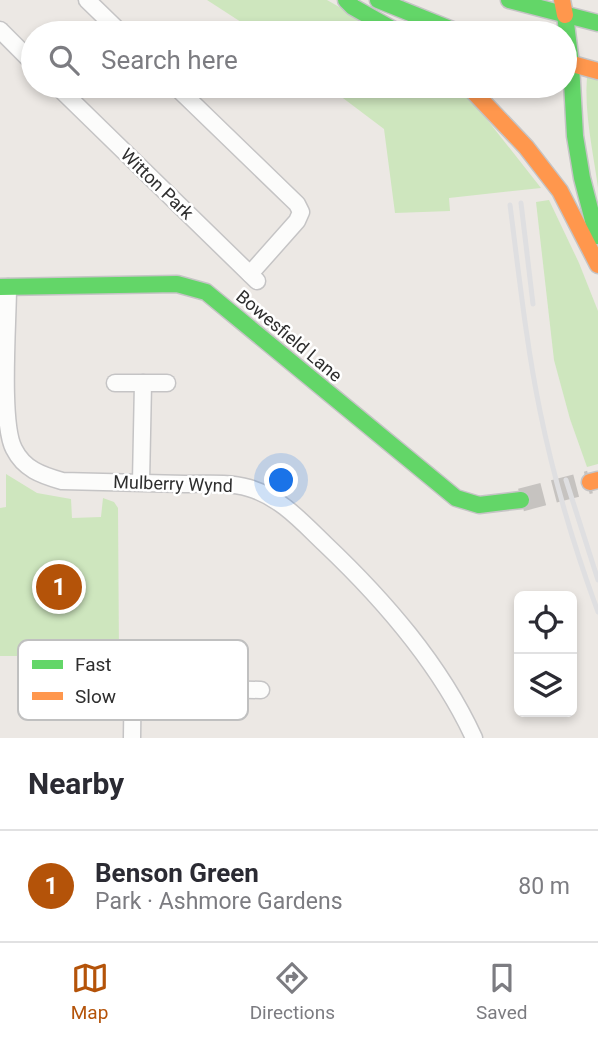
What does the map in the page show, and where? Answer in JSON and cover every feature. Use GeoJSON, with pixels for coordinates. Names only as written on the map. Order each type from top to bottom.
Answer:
{"type":"FeatureCollection","features":[{"type":"Feature","properties":{"kind":"main road"},"geometry":{"type":"LineString","coordinates":[[346,0],[378,21]]}},
{"type":"Feature","properties":{"kind":"main road"},"geometry":{"type":"LineString","coordinates":[[379,0],[431,21]]}},
{"type":"Feature","properties":{"kind":"main road"},"geometry":{"type":"LineString","coordinates":[[509,0],[563,7],[597,22]]}},
{"type":"Feature","properties":{"kind":"main road"},"geometry":{"type":"LineString","coordinates":[[577,65],[597,71]]}},
{"type":"Feature","properties":{"kind":"main road"},"geometry":{"type":"LineString","coordinates":[[479,98],[526,147],[561,191],[598,265]]}},
{"type":"Feature","properties":{"kind":"main road"},"geometry":{"type":"LineString","coordinates":[[571,98],[582,178],[598,240]]}},
{"type":"Feature","properties":{"kind":"main road","name":"Bowesfield Lane"},"geometry":{"type":"LineString","coordinates":[[4,287],[177,284],[206,292],[456,498],[479,505],[521,500]]}},
{"type":"Feature","properties":{"kind":"street"},"geometry":{"type":"LineString","coordinates":[[87,0],[109,21]]}},
{"type":"Feature","properties":{"kind":"street"},"geometry":{"type":"LineString","coordinates":[[0,30],[21,51]]}},
{"type":"Feature","properties":{"kind":"street","name":"Witton Park"},"geometry":{"type":"LineString","coordinates":[[69,98],[253,278],[300,212],[297,204],[187,98]]}},
{"type":"Feature","properties":{"kind":"street","name":"Mulberry Wynd"},"geometry":{"type":"LineString","coordinates":[[4,287],[7,417],[10,442],[25,465],[39,474],[62,481],[232,485],[264,493],[282,504],[345,563],[388,609],[420,649],[474,738]]}},
{"type":"Feature","properties":{"kind":"street"},"geometry":{"type":"LineString","coordinates":[[115,383],[167,383]]}},
{"type":"Feature","properties":{"kind":"street"},"geometry":{"type":"LineString","coordinates":[[141,482],[143,383]]}},
{"type":"Feature","properties":{"kind":"street"},"geometry":{"type":"LineString","coordinates":[[248,689],[261,690]]}},
{"type":"Feature","properties":{"kind":"street"},"geometry":{"type":"LineString","coordinates":[[132,720],[132,738]]}},
{"type":"Feature","properties":{"kind":"green space"},"geometry":{"type":"Polygon","coordinates":[[[207,0],[327,0],[364,21],[239,21],[207,0]]]}},
{"type":"Feature","properties":{"kind":"green space"},"geometry":{"type":"Polygon","coordinates":[[[587,76],[598,79],[598,188],[588,118],[587,76]]]}},
{"type":"Feature","properties":{"kind":"green space"},"geometry":{"type":"Polygon","coordinates":[[[343,98],[468,98],[541,188],[449,198],[450,211],[395,213],[384,129],[343,98]]]}},
{"type":"Feature","properties":{"kind":"green space"},"geometry":{"type":"Polygon","coordinates":[[[549,200],[598,311],[598,464],[587,467],[554,360],[536,202],[549,200]]]}},
{"type":"Feature","properties":{"kind":"green space"},"geometry":{"type":"Polygon","coordinates":[[[6,474],[37,493],[71,499],[72,518],[101,517],[103,498],[114,502],[118,508],[119,640],[18,640],[18,656],[0,656],[0,508],[6,507],[6,474]]]}},
{"type":"Feature","properties":{"kind":"tunnel"},"geometry":{"type":"LineString","coordinates":[[521,500],[590,482]]}},
{"type":"Feature","properties":{"kind":"railway"},"geometry":{"type":"LineString","coordinates":[[521,203],[533,304]]}},
{"type":"Feature","properties":{"kind":"railway"},"geometry":{"type":"LineString","coordinates":[[510,205],[527,334],[546,437],[565,513],[598,612]]}},
{"type":"Feature","properties":{"kind":"railway"},"geometry":{"type":"LineString","coordinates":[[566,480],[598,580]]}},
{"type":"Feature","properties":{"kind":"traffic: fast"},"geometry":{"type":"LineString","coordinates":[[346,0],[378,21]]}},
{"type":"Feature","properties":{"kind":"traffic: fast"},"geometry":{"type":"LineString","coordinates":[[378,0],[430,21]]}},
{"type":"Feature","properties":{"kind":"traffic: fast"},"geometry":{"type":"LineString","coordinates":[[509,0],[598,23]]}},
{"type":"Feature","properties":{"kind":"traffic: fast"},"geometry":{"type":"LineString","coordinates":[[565,15],[566,21]]}},
{"type":"Feature","properties":{"kind":"traffic: fast"},"geometry":{"type":"LineString","coordinates":[[573,98],[575,136],[582,178],[597,236]]}},
{"type":"Feature","properties":{"kind":"traffic: fast"},"geometry":{"type":"LineString","coordinates":[[0,287],[177,284],[206,292],[456,498],[479,505],[521,500]]}},
{"type":"Feature","properties":{"kind":"traffic: slow"},"geometry":{"type":"LineString","coordinates":[[562,0],[565,15]]}},
{"type":"Feature","properties":{"kind":"traffic: slow"},"geometry":{"type":"LineString","coordinates":[[577,65],[598,71]]}},
{"type":"Feature","properties":{"kind":"traffic: slow"},"geometry":{"type":"LineString","coordinates":[[479,98],[526,147],[560,191],[598,265]]}},
{"type":"Feature","properties":{"kind":"traffic: slow"},"geometry":{"type":"LineString","coordinates":[[590,482],[598,480]]}},
{"type":"Feature","properties":{"kind":"place","name":"Benson Green"},"geometry":{"type":"Point","coordinates":[59,587]}}]}
